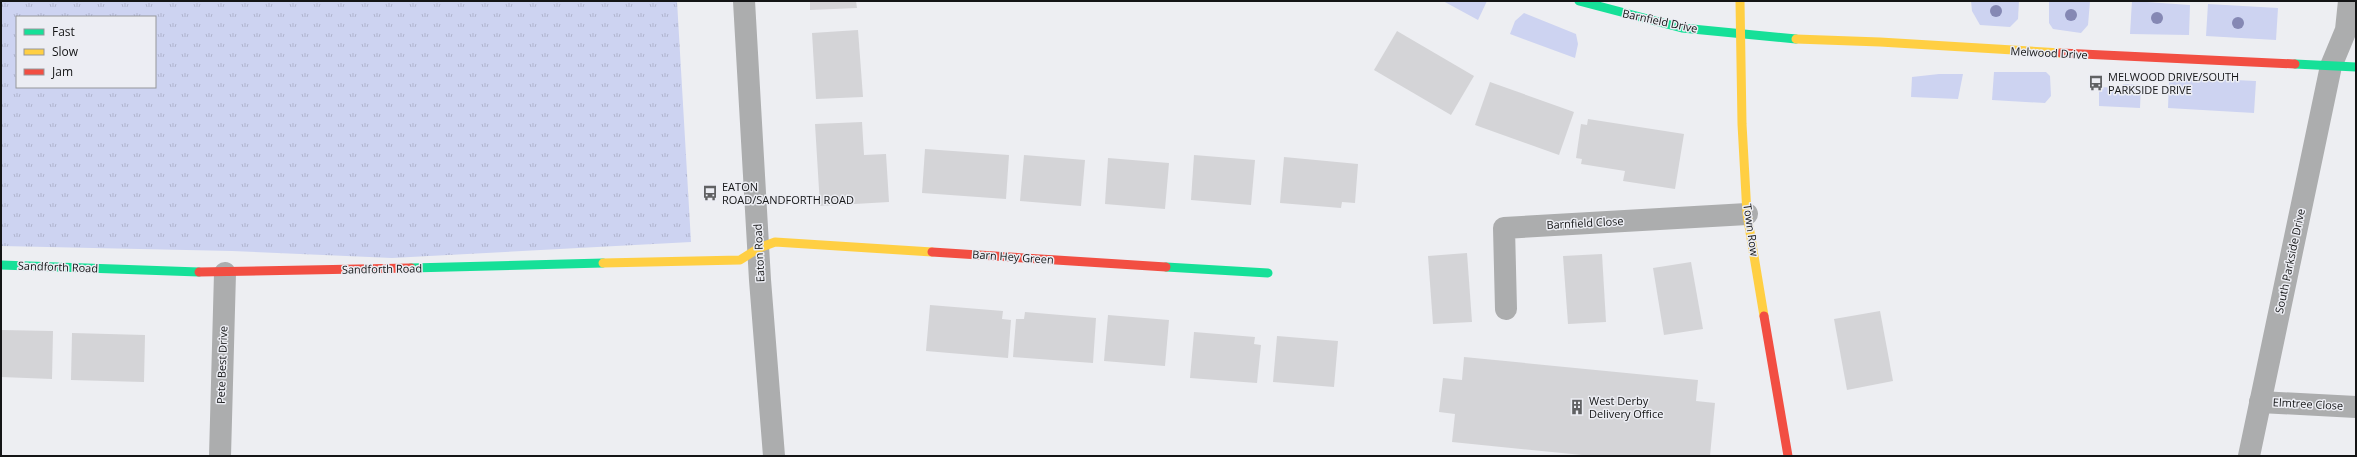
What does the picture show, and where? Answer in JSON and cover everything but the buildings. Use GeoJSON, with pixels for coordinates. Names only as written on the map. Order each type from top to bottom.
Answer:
{"type":"FeatureCollection","features":[{"type":"Feature","properties":{"kind":"street","name":"Eaton Road"},"geometry":{"type":"LineString","coordinates":[[744,1],[759,248],[774,456]]}},
{"type":"Feature","properties":{"kind":"street","name":"Barnfield Drive"},"geometry":{"type":"LineString","coordinates":[[1579,1],[1682,28],[1742,35]]}},
{"type":"Feature","properties":{"kind":"street","name":"Town Row"},"geometry":{"type":"LineString","coordinates":[[1740,1],[1742,35],[1742,124],[1747,214],[1788,456]]}},
{"type":"Feature","properties":{"kind":"street","name":"South Parkside Drive"},"geometry":{"type":"LineString","coordinates":[[2249,456],[2331,66],[2346,30],[2349,1]]}},
{"type":"Feature","properties":{"kind":"street","name":"Melwood Drive"},"geometry":{"type":"LineString","coordinates":[[1742,35],[1794,39],[1941,45],[1993,50],[2356,67]]}},
{"type":"Feature","properties":{"kind":"street","name":"Barnfield Close"},"geometry":{"type":"LineString","coordinates":[[1506,309],[1504,228],[1747,214]]}},
{"type":"Feature","properties":{"kind":"street","name":"Barn Hey Green"},"geometry":{"type":"LineString","coordinates":[[759,248],[775,242],[1268,273]]}},
{"type":"Feature","properties":{"kind":"street","name":"Sandforth Road"},"geometry":{"type":"LineString","coordinates":[[1,264],[225,273],[740,260],[759,248]]}},
{"type":"Feature","properties":{"kind":"street","name":"Pete Best Drive"},"geometry":{"type":"LineString","coordinates":[[220,456],[225,273]]}},
{"type":"Feature","properties":{"kind":"street","name":"Elmtree Close"},"geometry":{"type":"LineString","coordinates":[[2260,402],[2356,407]]}},
{"type":"Feature","properties":{"kind":"green space"},"geometry":{"type":"Polygon","coordinates":[[[1,1],[677,1],[691,242],[392,258],[232,251],[1,246],[1,1]]]}},
{"type":"Feature","properties":{"kind":"green space"},"geometry":{"type":"Polygon","coordinates":[[[1443,1],[1487,1],[1478,20],[1443,1]]]}},
{"type":"Feature","properties":{"kind":"green space"},"geometry":{"type":"Polygon","coordinates":[[[1971,1],[2019,1],[2018,19],[2010,27],[1980,25],[1972,11],[1971,1]]]}},
{"type":"Feature","properties":{"kind":"green space"},"geometry":{"type":"Polygon","coordinates":[[[2049,1],[2090,1],[2088,25],[2081,33],[2053,29],[2049,23],[2049,1]]]}},
{"type":"Feature","properties":{"kind":"green space"},"geometry":{"type":"Polygon","coordinates":[[[2132,1],[2190,5],[2189,35],[2130,34],[2132,1]]]}},
{"type":"Feature","properties":{"kind":"green space"},"geometry":{"type":"Polygon","coordinates":[[[2208,4],[2278,8],[2276,40],[2206,36],[2208,4]]]}},
{"type":"Feature","properties":{"kind":"green space"},"geometry":{"type":"Polygon","coordinates":[[[1524,13],[1576,34],[1578,44],[1575,58],[1510,34],[1515,21],[1524,13]]]}},
{"type":"Feature","properties":{"kind":"green space"},"geometry":{"type":"Polygon","coordinates":[[[1994,72],[2046,72],[2050,76],[2051,96],[2045,103],[1992,100],[1994,72]]]}},
{"type":"Feature","properties":{"kind":"green space"},"geometry":{"type":"Polygon","coordinates":[[[1939,74],[1963,74],[1958,99],[1911,97],[1912,77],[1939,74]]]}},
{"type":"Feature","properties":{"kind":"green space"},"geometry":{"type":"Polygon","coordinates":[[[2173,77],[2256,81],[2254,113],[2168,108],[2169,82],[2173,77]]]}},
{"type":"Feature","properties":{"kind":"green space"},"geometry":{"type":"Polygon","coordinates":[[[2123,84],[2141,85],[2140,108],[2099,106],[2099,87],[2122,88],[2123,84]]]}},
{"type":"Feature","properties":{"kind":"traffic: fast"},"geometry":{"type":"LineString","coordinates":[[1579,1],[1682,28],[1796,39]]}},
{"type":"Feature","properties":{"kind":"traffic: fast"},"geometry":{"type":"LineString","coordinates":[[2295,64],[2356,67]]}},
{"type":"Feature","properties":{"kind":"traffic: fast"},"geometry":{"type":"LineString","coordinates":[[411,268],[603,263]]}},
{"type":"Feature","properties":{"kind":"traffic: fast"},"geometry":{"type":"LineString","coordinates":[[1,265],[199,272]]}},
{"type":"Feature","properties":{"kind":"traffic: fast"},"geometry":{"type":"LineString","coordinates":[[1166,267],[1268,273]]}},
{"type":"Feature","properties":{"kind":"traffic: slow"},"geometry":{"type":"LineString","coordinates":[[1740,1],[1742,124],[1747,214],[1764,316]]}},
{"type":"Feature","properties":{"kind":"traffic: slow"},"geometry":{"type":"LineString","coordinates":[[1796,39],[1880,42],[2061,53]]}},
{"type":"Feature","properties":{"kind":"traffic: slow"},"geometry":{"type":"LineString","coordinates":[[603,263],[740,260],[759,248],[775,242],[932,252]]}},
{"type":"Feature","properties":{"kind":"traffic: jam"},"geometry":{"type":"LineString","coordinates":[[2061,53],[2295,64]]}},
{"type":"Feature","properties":{"kind":"traffic: jam"},"geometry":{"type":"LineString","coordinates":[[932,252],[1166,267]]}},
{"type":"Feature","properties":{"kind":"traffic: jam"},"geometry":{"type":"LineString","coordinates":[[199,272],[411,268]]}},
{"type":"Feature","properties":{"kind":"traffic: jam"},"geometry":{"type":"LineString","coordinates":[[1764,316],[1788,456]]}},
{"type":"Feature","properties":{"kind":"place","name":"MELWOOD DRIVE/SOUTH PARKSIDE DRIVE"},"geometry":{"type":"Point","coordinates":[2096,83]}},
{"type":"Feature","properties":{"kind":"place","name":"EATON ROAD/SANDFORTH ROAD"},"geometry":{"type":"Point","coordinates":[710,193]}},
{"type":"Feature","properties":{"kind":"place","name":"West Derby Delivery Office"},"geometry":{"type":"Point","coordinates":[1577,407]}}]}
